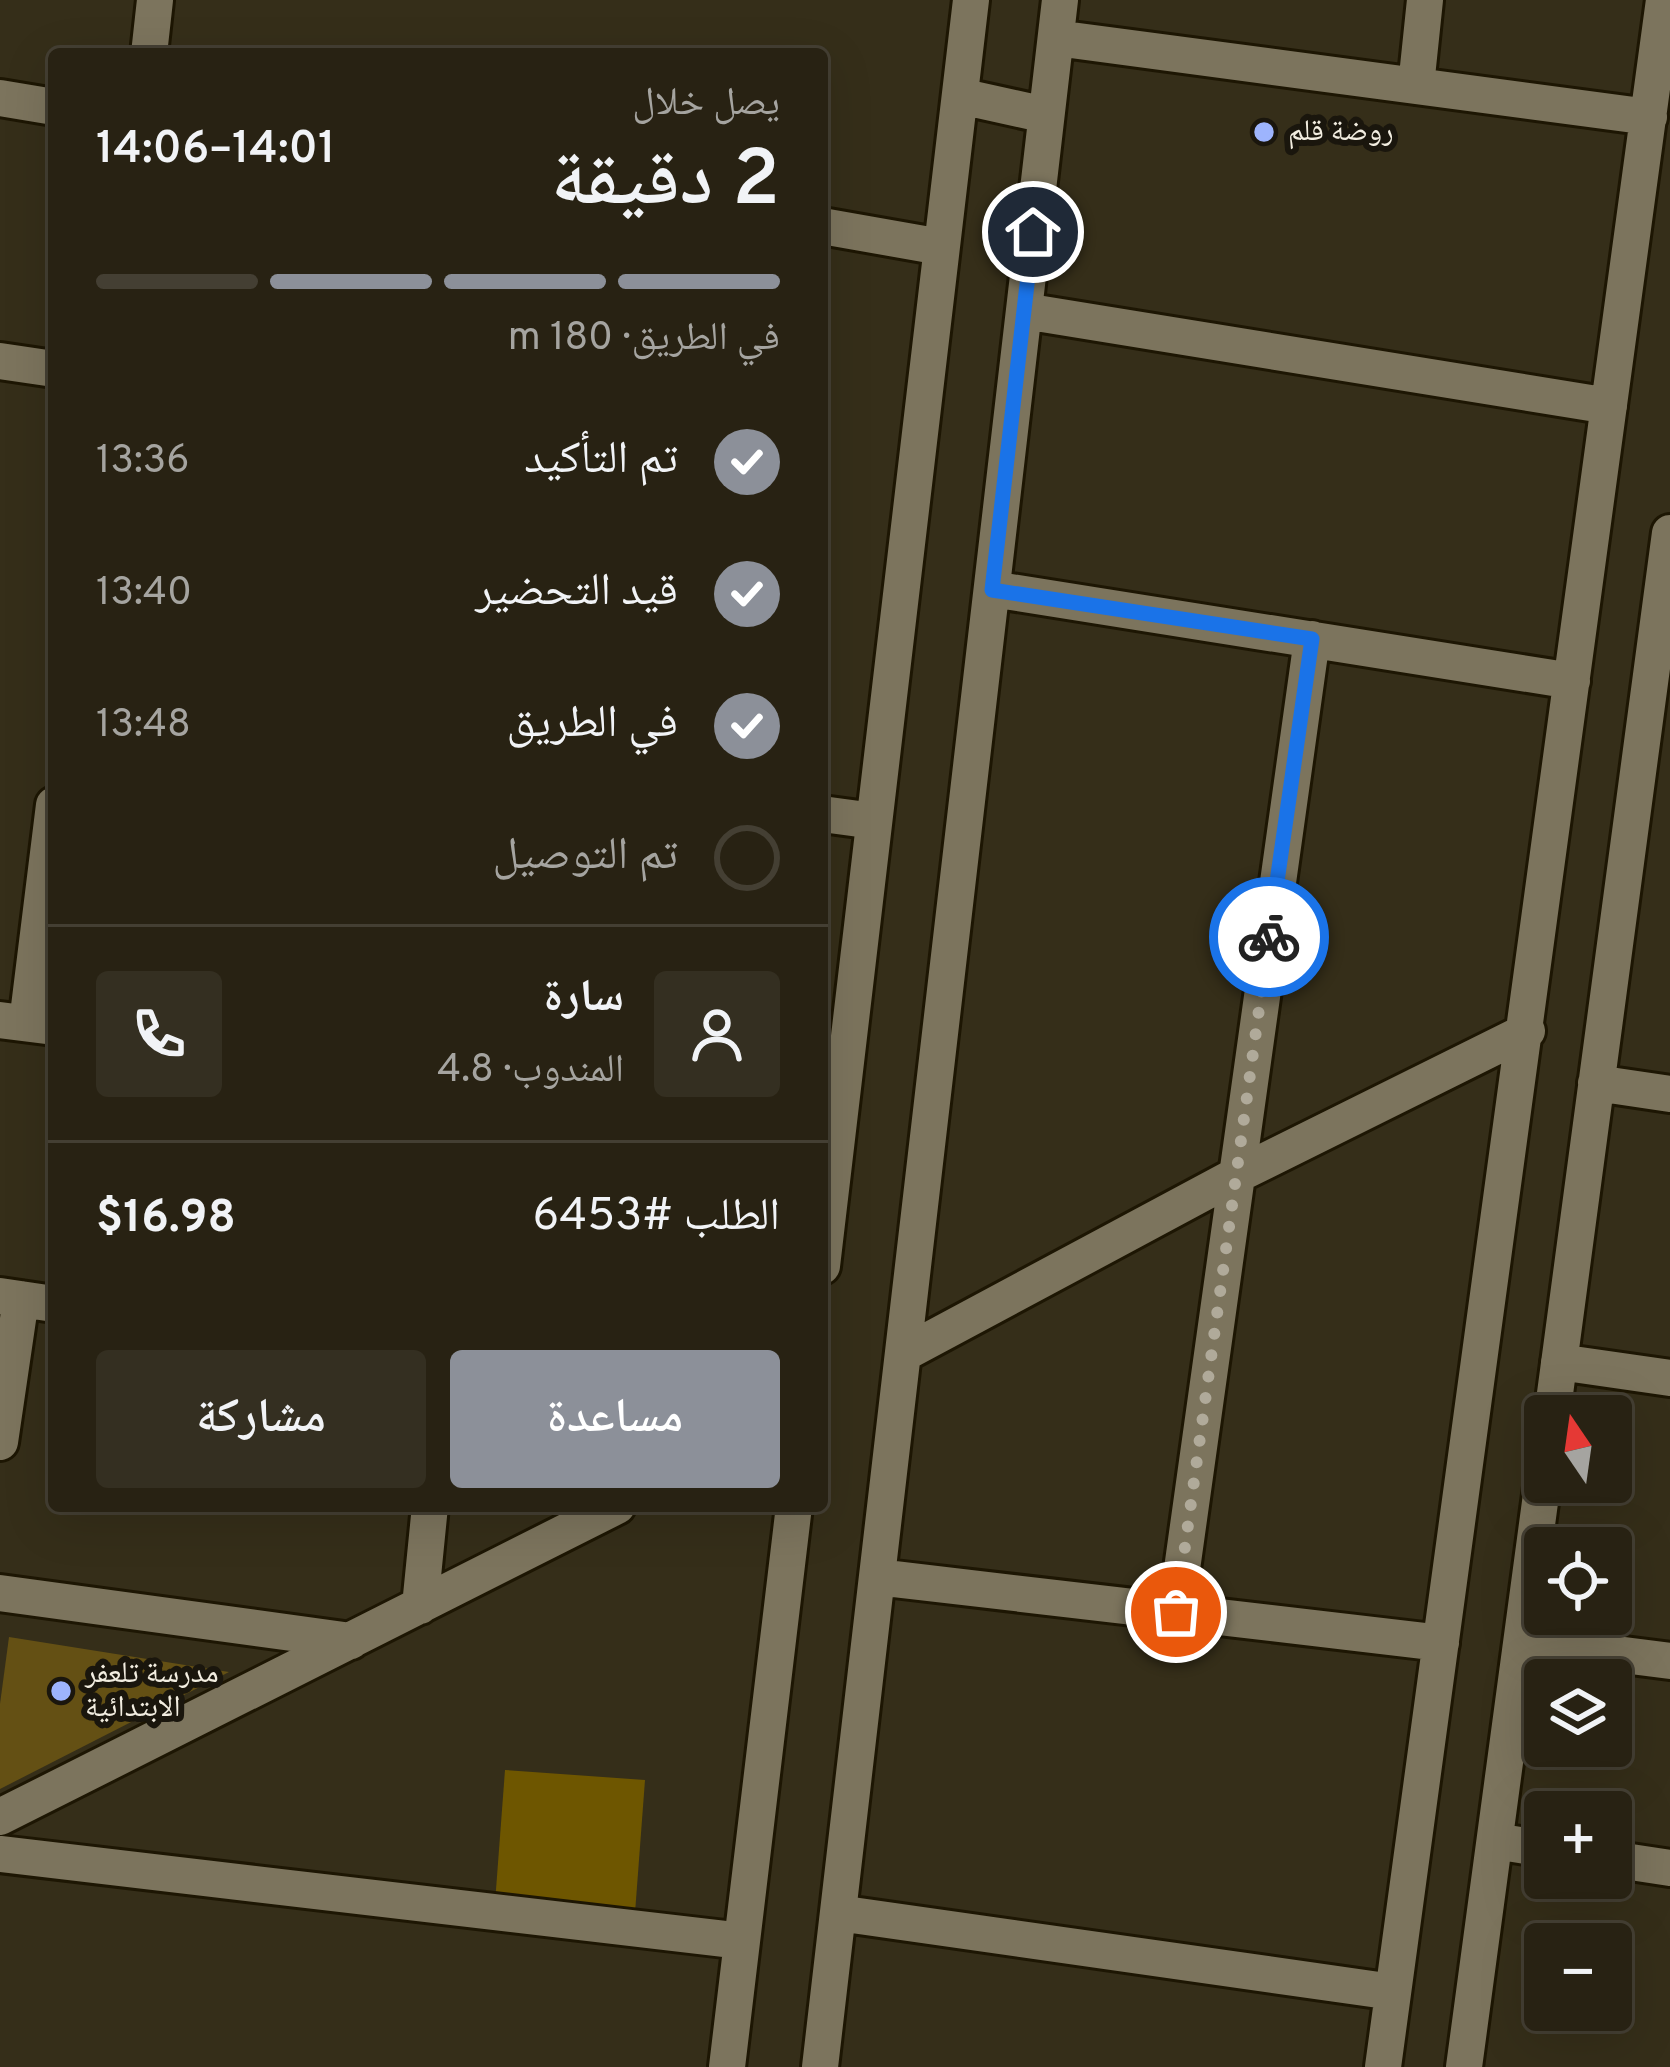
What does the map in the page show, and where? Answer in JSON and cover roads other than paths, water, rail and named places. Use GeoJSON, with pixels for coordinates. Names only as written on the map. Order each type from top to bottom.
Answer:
{"type":"FeatureCollection","features":[{"type":"Feature","properties":{"kind":"street"},"geometry":{"type":"LineString","coordinates":[[150,48],[155,0]]}},
{"type":"Feature","properties":{"kind":"street"},"geometry":{"type":"LineString","coordinates":[[828,1165],[874,821],[971,0]]}},
{"type":"Feature","properties":{"kind":"street"},"geometry":{"type":"LineString","coordinates":[[820,2067],[1060,0]]}},
{"type":"Feature","properties":{"kind":"street"},"geometry":{"type":"LineString","coordinates":[[1416,86],[1425,0]]}},
{"type":"Feature","properties":{"kind":"street"},"geometry":{"type":"LineString","coordinates":[[1383,2067],[1664,0]]}},
{"type":"Feature","properties":{"kind":"street"},"geometry":{"type":"LineString","coordinates":[[1056,38],[1648,117]]}},
{"type":"Feature","properties":{"kind":"street"},"geometry":{"type":"LineString","coordinates":[[960,96],[1046,115]]}},
{"type":"Feature","properties":{"kind":"street"},"geometry":{"type":"LineString","coordinates":[[0,98],[48,106]]}},
{"type":"Feature","properties":{"kind":"street"},"geometry":{"type":"LineString","coordinates":[[828,227],[940,247]]}},
{"type":"Feature","properties":{"kind":"street"},"geometry":{"type":"LineString","coordinates":[[1024,311],[1609,406]]}},
{"type":"Feature","properties":{"kind":"street"},"geometry":{"type":"LineString","coordinates":[[0,361],[48,368]]}},
{"type":"Feature","properties":{"kind":"street"},"geometry":{"type":"LineString","coordinates":[[1555,1395],[1596,1083],[1655,762],[1670,533]]}},
{"type":"Feature","properties":{"kind":"street"},"geometry":{"type":"LineString","coordinates":[[992,590],[1572,680]]}},
{"type":"Feature","properties":{"kind":"street"},"geometry":{"type":"LineString","coordinates":[[1176,1612],[1312,639]]}},
{"type":"Feature","properties":{"kind":"street"},"geometry":{"type":"LineString","coordinates":[[828,815],[874,821]]}},
{"type":"Feature","properties":{"kind":"street"},"geometry":{"type":"LineString","coordinates":[[27,1023],[48,853]]}},
{"type":"Feature","properties":{"kind":"street"},"geometry":{"type":"LineString","coordinates":[[903,1354],[1235,1176],[1527,1030]]}},
{"type":"Feature","properties":{"kind":"street"},"geometry":{"type":"LineString","coordinates":[[1596,1083],[1670,1094]]}},
{"type":"Feature","properties":{"kind":"street"},"geometry":{"type":"LineString","coordinates":[[0,1442],[25,1299]]}},
{"type":"Feature","properties":{"kind":"street"},"geometry":{"type":"LineString","coordinates":[[1559,1362],[1670,1378]]}},
{"type":"Feature","properties":{"kind":"street"},"geometry":{"type":"LineString","coordinates":[[1465,2067],[1540,1503]]}},
{"type":"Feature","properties":{"kind":"street"},"geometry":{"type":"LineString","coordinates":[[420,1606],[429,1512]]}},
{"type":"Feature","properties":{"kind":"street"},"geometry":{"type":"LineString","coordinates":[[0,1817],[605,1512]]}},
{"type":"Feature","properties":{"kind":"street"},"geometry":{"type":"LineString","coordinates":[[727,2067],[793,1512]]}},
{"type":"Feature","properties":{"kind":"street"},"geometry":{"type":"LineString","coordinates":[[877,1577],[1441,1642]]}},
{"type":"Feature","properties":{"kind":"street"},"geometry":{"type":"LineString","coordinates":[[0,1593],[351,1641]]}},
{"type":"Feature","properties":{"kind":"street"},"geometry":{"type":"LineString","coordinates":[[1522,1642],[1670,1661]]}},
{"type":"Feature","properties":{"kind":"street"},"geometry":{"type":"LineString","coordinates":[[1495,1841],[1524,1846]]}},
{"type":"Feature","properties":{"kind":"street"},"geometry":{"type":"LineString","coordinates":[[0,1855],[742,1941]]}},
{"type":"Feature","properties":{"kind":"street"},"geometry":{"type":"LineString","coordinates":[[1632,1862],[1670,1868]]}},
{"type":"Feature","properties":{"kind":"street"},"geometry":{"type":"LineString","coordinates":[[838,1913],[1393,1992]]}},
{"type":"Feature","properties":{"kind":"place","name":"روضة قلم"},"geometry":{"type":"Point","coordinates":[1264,132]}},
{"type":"Feature","properties":{"kind":"place","name":"مدرسة تلعفر الابتدائية"},"geometry":{"type":"Point","coordinates":[61,1691]}}]}
